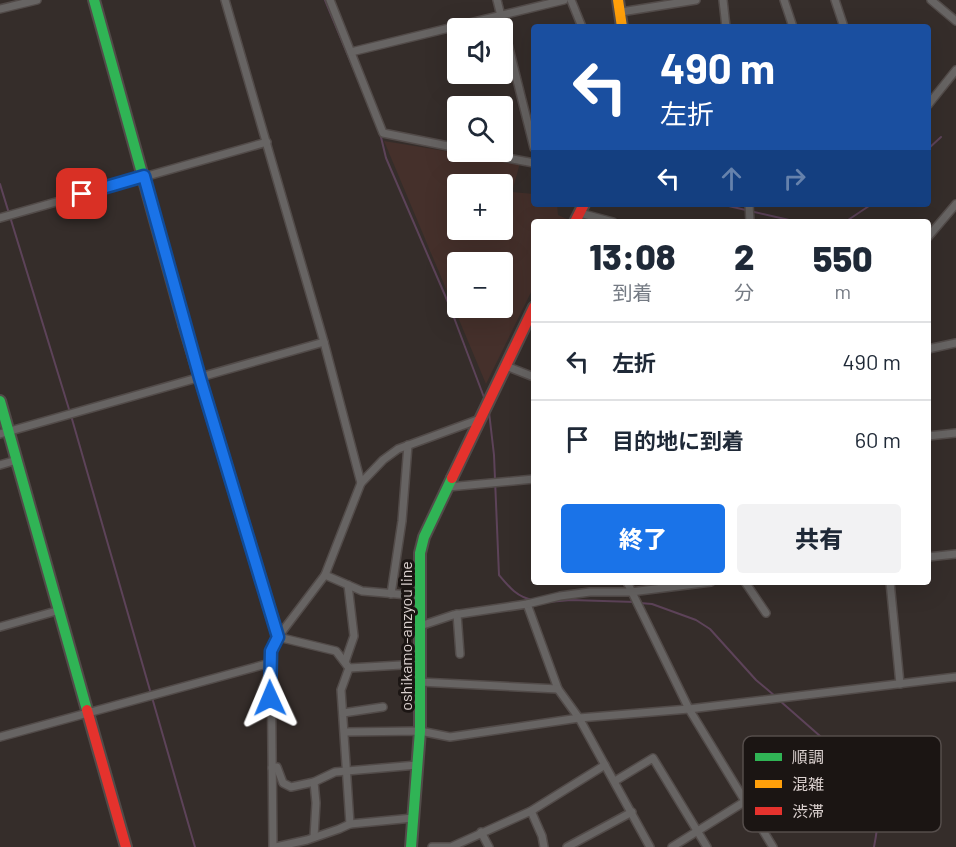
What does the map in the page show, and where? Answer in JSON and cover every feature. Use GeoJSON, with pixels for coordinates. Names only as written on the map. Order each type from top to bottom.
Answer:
{"type":"FeatureCollection","features":[{"type":"Feature","properties":{"kind":"street"},"geometry":{"type":"LineString","coordinates":[[0,9],[37,0]]}},
{"type":"Feature","properties":{"kind":"street"},"geometry":{"type":"LineString","coordinates":[[94,0],[200,378],[278,637]]}},
{"type":"Feature","properties":{"kind":"street"},"geometry":{"type":"LineString","coordinates":[[225,0],[324,342],[361,483]]}},
{"type":"Feature","properties":{"kind":"street"},"geometry":{"type":"LineString","coordinates":[[330,0],[383,133],[447,146]]}},
{"type":"Feature","properties":{"kind":"street"},"geometry":{"type":"LineString","coordinates":[[497,0],[531,135]]}},
{"type":"Feature","properties":{"kind":"street"},"geometry":{"type":"LineString","coordinates":[[351,52],[564,0]]}},
{"type":"Feature","properties":{"kind":"street"},"geometry":{"type":"LineString","coordinates":[[571,0],[581,24]]}},
{"type":"Feature","properties":{"kind":"street"},"geometry":{"type":"LineString","coordinates":[[618,0],[622,24]]}},
{"type":"Feature","properties":{"kind":"street"},"geometry":{"type":"LineString","coordinates":[[621,12],[696,0]]}},
{"type":"Feature","properties":{"kind":"street"},"geometry":{"type":"LineString","coordinates":[[723,0],[726,24]]}},
{"type":"Feature","properties":{"kind":"street"},"geometry":{"type":"LineString","coordinates":[[783,0],[792,24]]}},
{"type":"Feature","properties":{"kind":"street"},"geometry":{"type":"LineString","coordinates":[[836,0],[843,24]]}},
{"type":"Feature","properties":{"kind":"street"},"geometry":{"type":"LineString","coordinates":[[931,0],[956,21]]}},
{"type":"Feature","properties":{"kind":"street"},"geometry":{"type":"LineString","coordinates":[[931,101],[956,70]]}},
{"type":"Feature","properties":{"kind":"street"},"geometry":{"type":"LineString","coordinates":[[0,218],[267,142]]}},
{"type":"Feature","properties":{"kind":"street"},"geometry":{"type":"LineString","coordinates":[[513,159],[531,162]]}},
{"type":"Feature","properties":{"kind":"street"},"geometry":{"type":"LineString","coordinates":[[931,233],[956,204]]}},
{"type":"Feature","properties":{"kind":"street"},"geometry":{"type":"LineString","coordinates":[[580,213],[602,219]]}},
{"type":"Feature","properties":{"kind":"street","name":"oshikamo-anzyou line"},"geometry":{"type":"LineString","coordinates":[[411,847],[420,731],[420,553],[424,537],[531,313]]}},
{"type":"Feature","properties":{"kind":"street"},"geometry":{"type":"LineString","coordinates":[[4,433],[324,342]]}},
{"type":"Feature","properties":{"kind":"street"},"geometry":{"type":"LineString","coordinates":[[931,348],[956,343]]}},
{"type":"Feature","properties":{"kind":"street"},"geometry":{"type":"LineString","coordinates":[[506,366],[531,376]]}},
{"type":"Feature","properties":{"kind":"street"},"geometry":{"type":"LineString","coordinates":[[0,401],[4,433],[17,460],[126,847]]}},
{"type":"Feature","properties":{"kind":"street"},"geometry":{"type":"LineString","coordinates":[[413,818],[350,824],[310,841],[275,847],[271,651],[278,637],[324,575],[361,483],[383,459],[398,449],[480,419]]}},
{"type":"Feature","properties":{"kind":"street"},"geometry":{"type":"LineString","coordinates":[[931,436],[956,433]]}},
{"type":"Feature","properties":{"kind":"street"},"geometry":{"type":"LineString","coordinates":[[391,594],[402,521],[408,445]]}},
{"type":"Feature","properties":{"kind":"street"},"geometry":{"type":"LineString","coordinates":[[0,465],[17,460]]}},
{"type":"Feature","properties":{"kind":"street"},"geometry":{"type":"LineString","coordinates":[[448,487],[531,479]]}},
{"type":"Feature","properties":{"kind":"street"},"geometry":{"type":"LineString","coordinates":[[931,557],[956,554]]}},
{"type":"Feature","properties":{"kind":"street"},"geometry":{"type":"LineString","coordinates":[[324,575],[362,591],[420,596]]}},
{"type":"Feature","properties":{"kind":"street"},"geometry":{"type":"LineString","coordinates":[[348,585],[354,636],[341,690],[350,824]]}},
{"type":"Feature","properties":{"kind":"street"},"geometry":{"type":"LineString","coordinates":[[628,585],[689,709],[743,800]]}},
{"type":"Feature","properties":{"kind":"street"},"geometry":{"type":"LineString","coordinates":[[420,626],[457,614],[590,592],[631,592],[677,585]]}},
{"type":"Feature","properties":{"kind":"street"},"geometry":{"type":"LineString","coordinates":[[747,585],[766,613]]}},
{"type":"Feature","properties":{"kind":"street"},"geometry":{"type":"LineString","coordinates":[[890,585],[900,684]]}},
{"type":"Feature","properties":{"kind":"street"},"geometry":{"type":"LineString","coordinates":[[527,604],[558,689],[579,718],[650,847]]}},
{"type":"Feature","properties":{"kind":"street"},"geometry":{"type":"LineString","coordinates":[[0,627],[60,610]]}},
{"type":"Feature","properties":{"kind":"street"},"geometry":{"type":"LineString","coordinates":[[457,614],[460,654]]}},
{"type":"Feature","properties":{"kind":"street"},"geometry":{"type":"LineString","coordinates":[[278,637],[336,651],[347,665]]}},
{"type":"Feature","properties":{"kind":"street"},"geometry":{"type":"LineString","coordinates":[[0,737],[270,663]]}},
{"type":"Feature","properties":{"kind":"street"},"geometry":{"type":"LineString","coordinates":[[347,665],[419,664]]}},
{"type":"Feature","properties":{"kind":"street"},"geometry":{"type":"LineString","coordinates":[[345,732],[420,731],[450,737],[579,718],[689,709],[956,677]]}},
{"type":"Feature","properties":{"kind":"street"},"geometry":{"type":"LineString","coordinates":[[420,682],[558,689]]}},
{"type":"Feature","properties":{"kind":"street"},"geometry":{"type":"LineString","coordinates":[[342,713],[383,707]]}},
{"type":"Feature","properties":{"kind":"street"},"geometry":{"type":"LineString","coordinates":[[615,781],[653,758],[707,847]]}},
{"type":"Feature","properties":{"kind":"street"},"geometry":{"type":"LineString","coordinates":[[272,768],[277,767],[283,783],[291,787],[314,782],[335,772],[417,765]]}},
{"type":"Feature","properties":{"kind":"street"},"geometry":{"type":"LineString","coordinates":[[432,847],[451,846],[531,811],[605,765]]}},
{"type":"Feature","properties":{"kind":"street"},"geometry":{"type":"LineString","coordinates":[[310,841],[316,803],[314,782]]}},
{"type":"Feature","properties":{"kind":"street"},"geometry":{"type":"LineString","coordinates":[[672,847],[743,803]]}},
{"type":"Feature","properties":{"kind":"street"},"geometry":{"type":"LineString","coordinates":[[531,811],[542,836],[544,847]]}},
{"type":"Feature","properties":{"kind":"street"},"geometry":{"type":"LineString","coordinates":[[567,847],[632,812]]}},
{"type":"Feature","properties":{"kind":"street"},"geometry":{"type":"LineString","coordinates":[[481,832],[489,847]]}},
{"type":"Feature","properties":{"kind":"street"},"geometry":{"type":"LineString","coordinates":[[763,832],[773,847]]}},
{"type":"Feature","properties":{"kind":"shaded area"},"geometry":{"type":"Polygon","coordinates":[[[384,141],[447,151],[447,162],[520,163],[513,188],[513,174],[447,174],[447,240],[513,240],[513,192],[531,194],[531,207],[557,207],[558,215],[567,219],[531,219],[531,292],[486,384],[458,318],[513,318],[513,252],[447,252],[447,291],[384,141]]]}},
{"type":"Feature","properties":{"kind":"waterway"},"geometry":{"type":"LineString","coordinates":[[325,0],[362,89]]}},
{"type":"Feature","properties":{"kind":"waterway"},"geometry":{"type":"LineString","coordinates":[[380,133],[386,158],[450,307],[485,400]]}},
{"type":"Feature","properties":{"kind":"waterway"},"geometry":{"type":"LineString","coordinates":[[931,146],[941,137]]}},
{"type":"Feature","properties":{"kind":"waterway"},"geometry":{"type":"LineString","coordinates":[[0,184],[72,419],[195,847]]}},
{"type":"Feature","properties":{"kind":"waterway"},"geometry":{"type":"LineString","coordinates":[[733,207],[785,219]]}},
{"type":"Feature","properties":{"kind":"waterway"},"geometry":{"type":"LineString","coordinates":[[850,219],[868,207]]}},
{"type":"Feature","properties":{"kind":"waterway"},"geometry":{"type":"LineString","coordinates":[[489,412],[494,455],[499,575],[518,594],[533,600]]}},
{"type":"Feature","properties":{"kind":"waterway"},"geometry":{"type":"LineString","coordinates":[[548,602],[571,600],[635,602]]}},
{"type":"Feature","properties":{"kind":"waterway"},"geometry":{"type":"LineString","coordinates":[[640,603],[652,604],[696,620],[710,629],[756,680],[775,696]]}},
{"type":"Feature","properties":{"kind":"waterway"},"geometry":{"type":"LineString","coordinates":[[779,700],[820,736]]}},
{"type":"Feature","properties":{"kind":"waterway"},"geometry":{"type":"LineString","coordinates":[[874,847],[876,832]]}},
{"type":"Feature","properties":{"kind":"traffic: fast"},"geometry":{"type":"LineString","coordinates":[[94,0],[184,325]]}},
{"type":"Feature","properties":{"kind":"traffic: fast"},"geometry":{"type":"LineString","coordinates":[[0,401],[87,710]]}},
{"type":"Feature","properties":{"kind":"traffic: fast"},"geometry":{"type":"LineString","coordinates":[[411,847],[420,731],[420,553],[424,537],[452,478]]}},
{"type":"Feature","properties":{"kind":"traffic: slow"},"geometry":{"type":"LineString","coordinates":[[618,0],[622,24]]}},
{"type":"Feature","properties":{"kind":"traffic: slow"},"geometry":{"type":"LineString","coordinates":[[184,325],[278,637]]}},
{"type":"Feature","properties":{"kind":"traffic: jam"},"geometry":{"type":"LineString","coordinates":[[576,219],[582,207]]}},
{"type":"Feature","properties":{"kind":"traffic: jam"},"geometry":{"type":"LineString","coordinates":[[452,478],[531,313]]}},
{"type":"Feature","properties":{"kind":"traffic: jam"},"geometry":{"type":"LineString","coordinates":[[87,710],[126,847]]}},
{"type":"Feature","properties":{"kind":"route"},"geometry":{"type":"LineString","coordinates":[[82,194],[144,176],[200,378],[278,637],[271,651],[270,698]]}}]}
